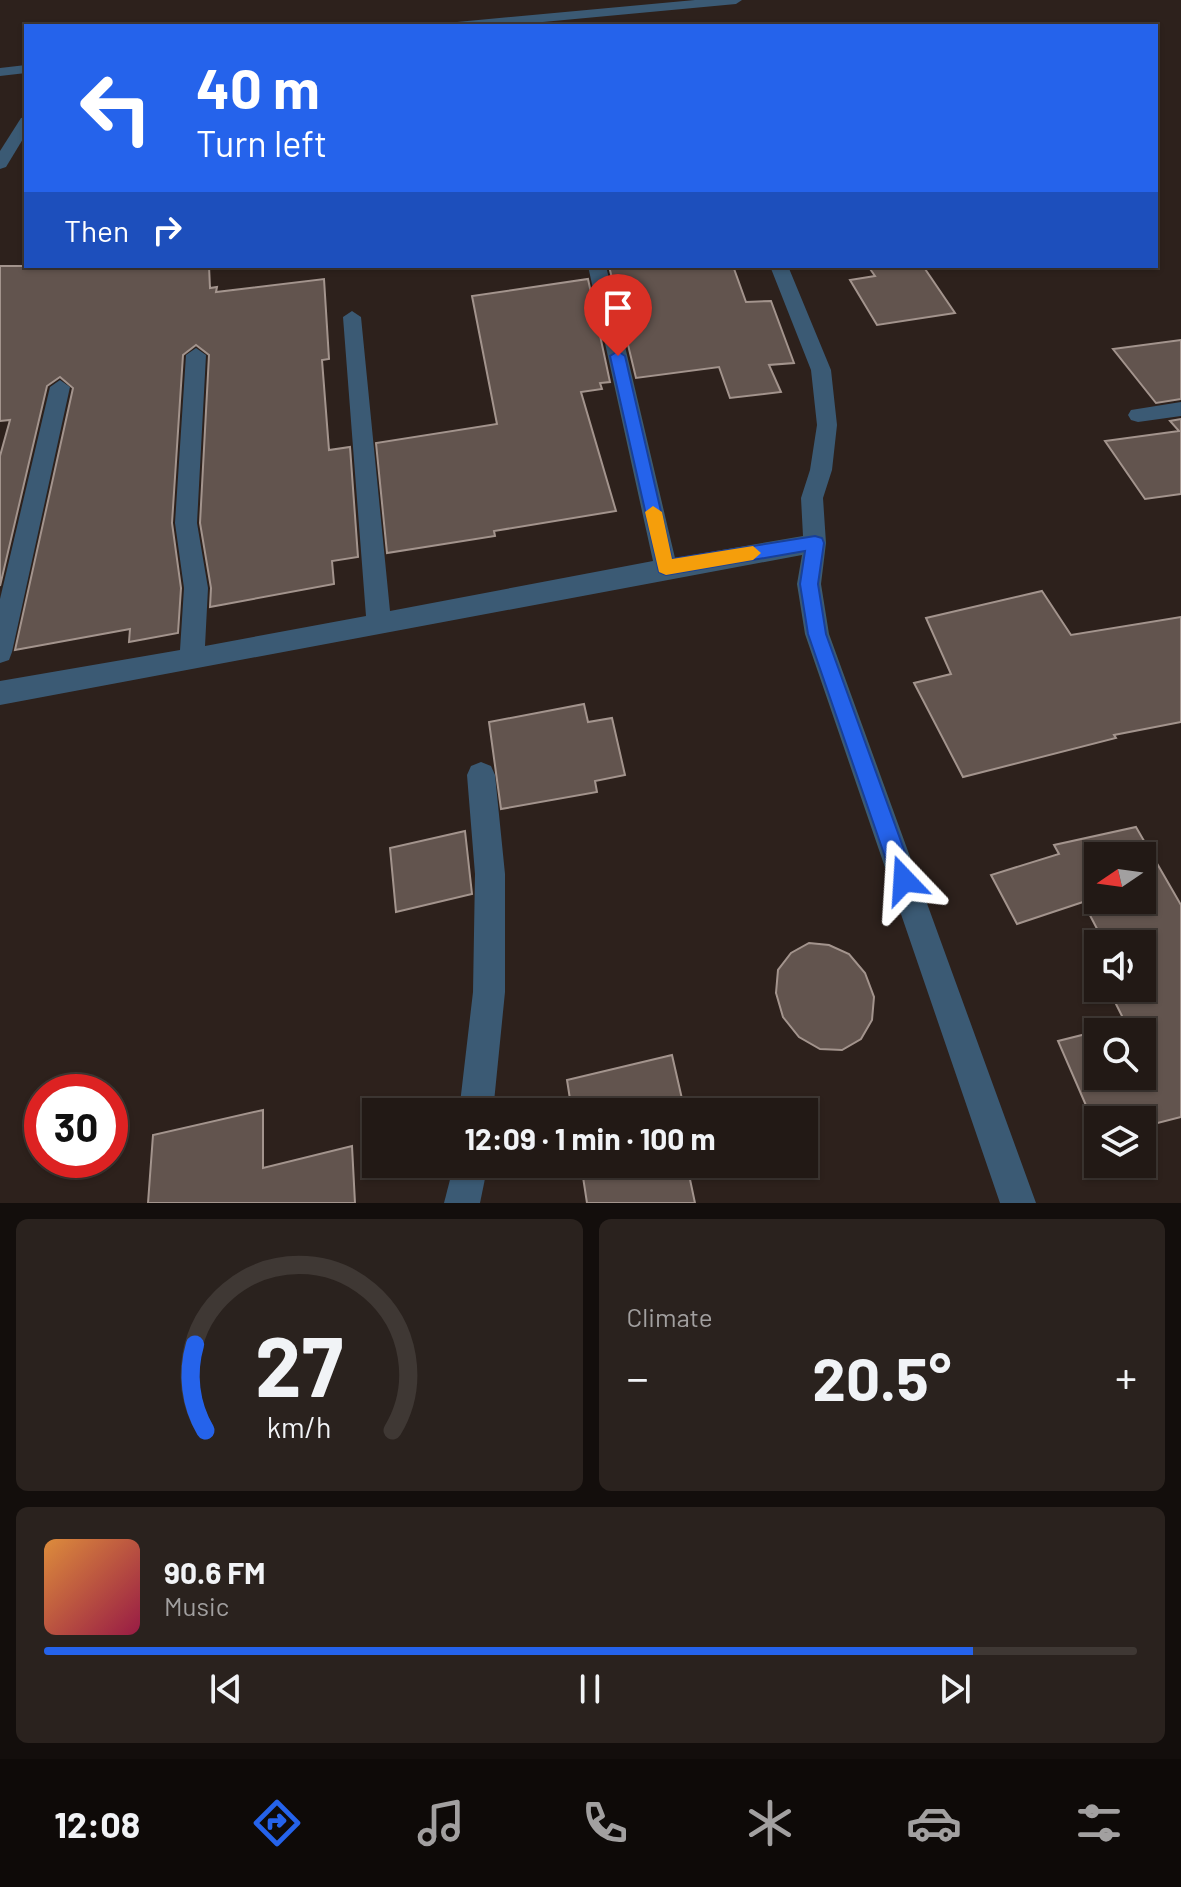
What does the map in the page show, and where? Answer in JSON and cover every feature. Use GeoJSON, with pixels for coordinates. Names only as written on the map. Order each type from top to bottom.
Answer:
{"type":"FeatureCollection","features":[{"type":"Feature","properties":{"kind":"street"},"geometry":{"type":"LineString","coordinates":[[478,24],[736,0]]}},
{"type":"Feature","properties":{"kind":"street"},"geometry":{"type":"LineString","coordinates":[[0,72],[24,69]]}},
{"type":"Feature","properties":{"kind":"street"},"geometry":{"type":"LineString","coordinates":[[0,164],[24,125]]}},
{"type":"Feature","properties":{"kind":"street"},"geometry":{"type":"LineString","coordinates":[[597,268],[666,567]]}},
{"type":"Feature","properties":{"kind":"street"},"geometry":{"type":"LineString","coordinates":[[780,268],[821,370],[827,425],[821,470],[812,498],[815,543],[809,584],[817,634],[1018,1203]]}},
{"type":"Feature","properties":{"kind":"street"},"geometry":{"type":"LineString","coordinates":[[352,317],[379,625]]}},
{"type":"Feature","properties":{"kind":"street"},"geometry":{"type":"LineString","coordinates":[[192,660],[196,588],[186,523],[196,355]]}},
{"type":"Feature","properties":{"kind":"street"},"geometry":{"type":"LineString","coordinates":[[0,652],[60,387]]}},
{"type":"Feature","properties":{"kind":"street"},"geometry":{"type":"LineString","coordinates":[[1138,415],[1181,409]]}},
{"type":"Feature","properties":{"kind":"street"},"geometry":{"type":"LineString","coordinates":[[0,693],[379,625],[666,567],[815,543]]}},
{"type":"Feature","properties":{"kind":"street"},"geometry":{"type":"LineString","coordinates":[[478,1098],[489,992],[490,874],[481,775]]}},
{"type":"Feature","properties":{"kind":"street"},"geometry":{"type":"LineString","coordinates":[[462,1203],[468,1178]]}},
{"type":"Feature","properties":{"kind":"building"},"geometry":{"type":"Polygon","coordinates":[[[0,266],[209,268],[210,288],[217,287],[216,292],[324,279],[329,359],[322,360],[329,450],[350,447],[358,557],[332,561],[334,584],[210,607],[211,588],[200,523],[209,355],[196,345],[183,355],[172,523],[181,588],[178,633],[129,642],[130,629],[15,650],[73,388],[60,377],[47,386],[0,586],[0,456],[10,420],[0,421],[0,266]]]}},
{"type":"Feature","properties":{"kind":"building"},"geometry":{"type":"Polygon","coordinates":[[[609,268],[734,268],[746,302],[771,301],[794,363],[769,365],[781,392],[730,398],[719,367],[636,378],[609,268]]]}},
{"type":"Feature","properties":{"kind":"building"},"geometry":{"type":"Polygon","coordinates":[[[869,268],[924,268],[955,313],[877,325],[850,280],[875,276],[869,268]]]}},
{"type":"Feature","properties":{"kind":"building"},"geometry":{"type":"Polygon","coordinates":[[[588,279],[610,382],[600,383],[602,389],[581,392],[616,511],[494,531],[495,536],[387,553],[376,443],[497,424],[472,296],[588,279]]]}},
{"type":"Feature","properties":{"kind":"building"},"geometry":{"type":"Polygon","coordinates":[[[1181,340],[1181,399],[1156,403],[1113,349],[1181,340]]]}},
{"type":"Feature","properties":{"kind":"building"},"geometry":{"type":"Polygon","coordinates":[[[1181,419],[1181,494],[1145,499],[1105,441],[1179,431],[1170,421],[1181,419]]]}},
{"type":"Feature","properties":{"kind":"building"},"geometry":{"type":"Polygon","coordinates":[[[1042,591],[1071,635],[1181,617],[1181,722],[1114,735],[1116,738],[963,777],[914,683],[951,674],[926,618],[1042,591]]]}},
{"type":"Feature","properties":{"kind":"building"},"geometry":{"type":"Polygon","coordinates":[[[584,704],[588,722],[612,718],[625,775],[595,781],[597,792],[501,809],[489,722],[584,704]]]}},
{"type":"Feature","properties":{"kind":"building"},"geometry":{"type":"Polygon","coordinates":[[[1136,827],[1145,842],[1084,842],[1084,904],[1017,924],[991,875],[1059,854],[1054,845],[1136,827]]]}},
{"type":"Feature","properties":{"kind":"building"},"geometry":{"type":"Polygon","coordinates":[[[465,831],[472,894],[396,912],[390,848],[465,831]]]}},
{"type":"Feature","properties":{"kind":"building"},"geometry":{"type":"Polygon","coordinates":[[[1156,862],[1181,905],[1181,1117],[1156,1123],[1156,1106],[1086,1106],[1058,1041],[1084,1034],[1084,1090],[1156,1090],[1156,1018],[1123,1018],[1115,1002],[1156,1002],[1156,930],[1098,930],[1089,914],[1156,914],[1156,862]]]}},
{"type":"Feature","properties":{"kind":"building"},"geometry":{"type":"Polygon","coordinates":[[[809,943],[829,945],[849,954],[865,973],[874,997],[872,1020],[861,1039],[842,1050],[820,1049],[799,1037],[783,1017],[776,993],[778,970],[791,953],[809,943]]]}},
{"type":"Feature","properties":{"kind":"building"},"geometry":{"type":"Polygon","coordinates":[[[672,1055],[682,1098],[570,1098],[567,1080],[672,1055]]]}},
{"type":"Feature","properties":{"kind":"building"},"geometry":{"type":"Polygon","coordinates":[[[263,1110],[263,1168],[352,1146],[355,1203],[148,1203],[153,1135],[263,1110]]]}},
{"type":"Feature","properties":{"kind":"building"},"geometry":{"type":"Polygon","coordinates":[[[583,1178],[690,1178],[695,1203],[587,1203],[583,1178]]]}},
{"type":"Feature","properties":{"kind":"slow traffic"},"geometry":{"type":"LineString","coordinates":[[653,512],[666,567],[753,553]]}},
{"type":"Feature","properties":{"kind":"route"},"geometry":{"type":"LineString","coordinates":[[618,356],[666,567],[815,543],[809,584],[817,634],[904,880]]}}]}
